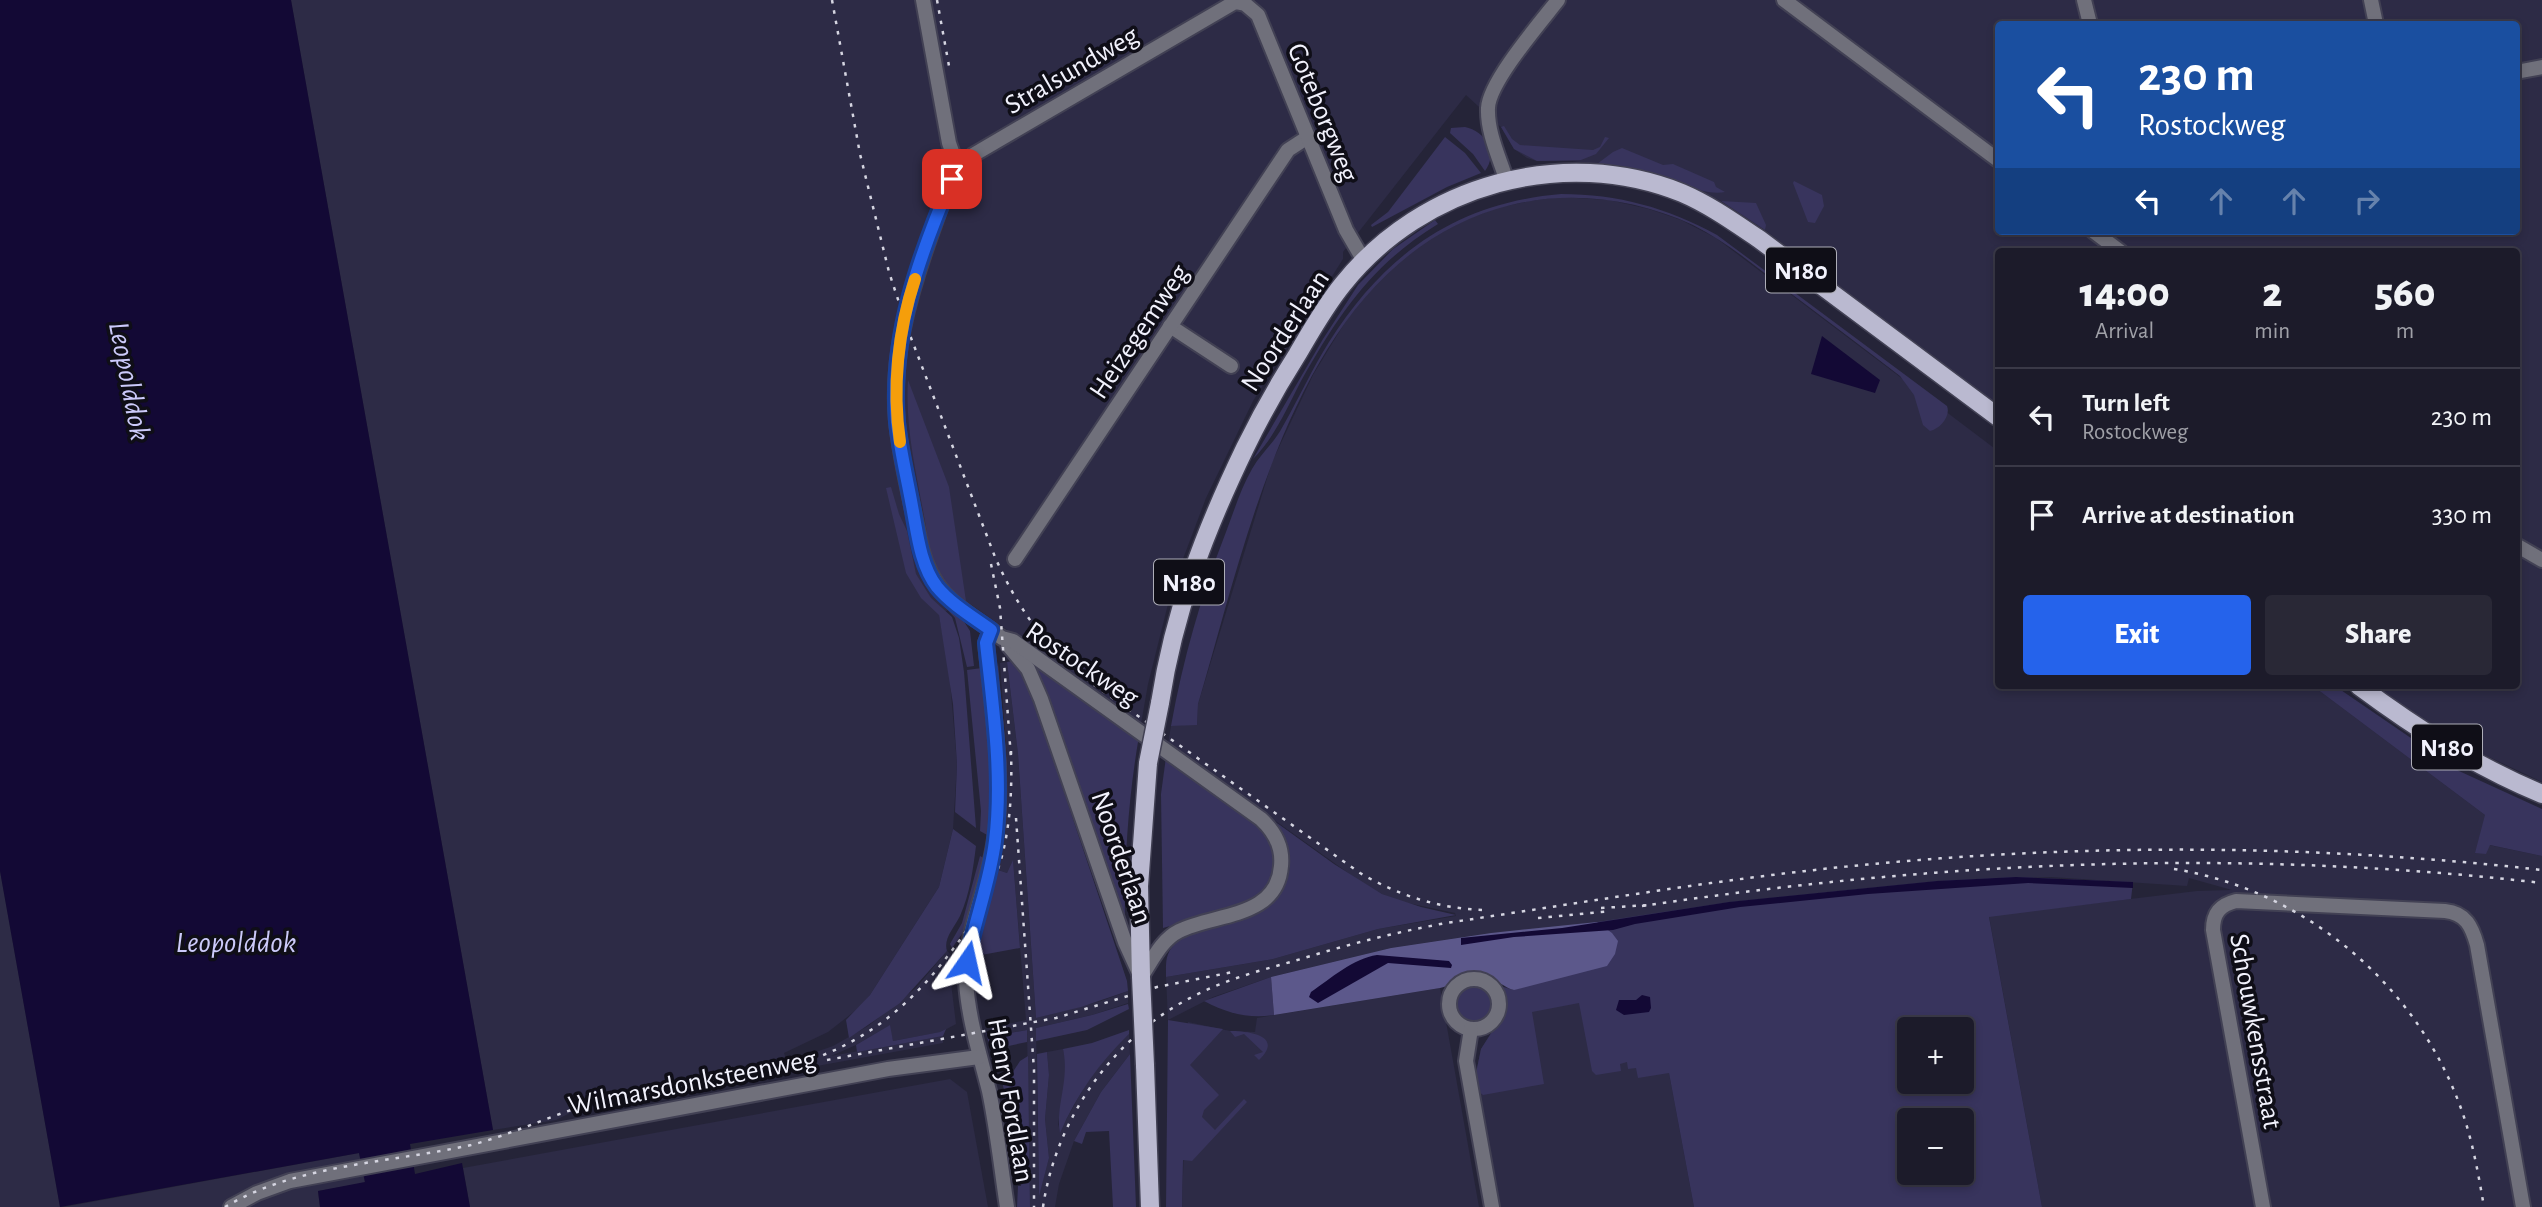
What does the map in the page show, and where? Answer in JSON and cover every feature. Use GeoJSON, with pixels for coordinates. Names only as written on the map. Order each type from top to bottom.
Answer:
{"type":"FeatureCollection","features":[{"type":"Feature","properties":{"kind":"main road","name":"Noorderlaan"},"geometry":{"type":"LineString","coordinates":[[1150,1207],[1139,886],[1148,763],[1187,587],[1209,525],[1265,407],[1323,310],[1343,283],[1389,237],[1425,212],[1467,192],[1507,182],[1560,172],[1638,179],[1683,193],[1723,214],[1995,415]]}},
{"type":"Feature","properties":{"kind":"main road","name":"N180"},"geometry":{"type":"LineString","coordinates":[[2363,689],[2463,757],[2542,794]]}},
{"type":"Feature","properties":{"kind":"street"},"geometry":{"type":"LineString","coordinates":[[923,0],[949,144],[961,167]]}},
{"type":"Feature","properties":{"kind":"street"},"geometry":{"type":"LineString","coordinates":[[1507,182],[1489,122],[1488,106],[1501,77],[1558,0]]}},
{"type":"Feature","properties":{"kind":"street"},"geometry":{"type":"LineString","coordinates":[[1784,0],[1995,158]]}},
{"type":"Feature","properties":{"kind":"street"},"geometry":{"type":"LineString","coordinates":[[2084,0],[2089,21]]}},
{"type":"Feature","properties":{"kind":"street"},"geometry":{"type":"LineString","coordinates":[[2371,0],[2375,21]]}},
{"type":"Feature","properties":{"kind":"street","name":"Stralsundweg"},"geometry":{"type":"LineString","coordinates":[[961,167],[987,146],[1223,8],[1235,2],[1245,2]]}},
{"type":"Feature","properties":{"kind":"street","name":"Goteborgweg"},"geometry":{"type":"LineString","coordinates":[[1245,2],[1258,15],[1346,230],[1364,261]]}},
{"type":"Feature","properties":{"kind":"street"},"geometry":{"type":"LineString","coordinates":[[2520,71],[2542,67]]}},
{"type":"Feature","properties":{"kind":"street","name":"Heizegemweg"},"geometry":{"type":"LineString","coordinates":[[1015,559],[1288,150],[1308,137]]}},
{"type":"Feature","properties":{"kind":"street","name":"Rostockweg"},"geometry":{"type":"LineString","coordinates":[[961,167],[945,194],[906,309],[899,353],[897,422],[917,528],[929,575],[947,596],[991,630],[1006,640],[1013,641],[1261,819],[1271,829],[1282,855],[1278,883],[1271,894],[1250,909],[1180,930],[1171,936],[1142,977]]}},
{"type":"Feature","properties":{"kind":"street"},"geometry":{"type":"LineString","coordinates":[[2098,235],[2116,248]]}},
{"type":"Feature","properties":{"kind":"street"},"geometry":{"type":"LineString","coordinates":[[1170,326],[1231,366]]}},
{"type":"Feature","properties":{"kind":"street"},"geometry":{"type":"LineString","coordinates":[[2520,547],[2542,560]]}},
{"type":"Feature","properties":{"kind":"street","name":"Henry Fordlaan"},"geometry":{"type":"LineString","coordinates":[[991,630],[986,643],[998,787],[997,817],[994,846],[973,927],[966,972],[979,1057],[990,1097],[1007,1207]]}},
{"type":"Feature","properties":{"kind":"street","name":"Noorderlaan"},"geometry":{"type":"LineString","coordinates":[[1006,640],[1028,669],[1041,699],[1125,942],[1142,977]]}},
{"type":"Feature","properties":{"kind":"street","name":"Schouwkensstraat"},"geometry":{"type":"LineString","coordinates":[[2263,1207],[2213,924],[2217,911],[2236,901],[2454,912],[2468,922],[2477,945],[2523,1207]]}},
{"type":"Feature","properties":{"kind":"street"},"geometry":{"type":"LineString","coordinates":[[1471,1030],[1466,1061],[1492,1207]]}},
{"type":"Feature","properties":{"kind":"street","name":"Wilmarsdonksteenweg"},"geometry":{"type":"LineString","coordinates":[[231,1207],[257,1193],[290,1181],[888,1069],[979,1057]]}},
{"type":"Feature","properties":{"kind":"shaded area"},"geometry":{"type":"Polygon","coordinates":[[[291,0],[2542,0],[2542,782],[2474,750],[2422,721],[2379,689],[2520,689],[2520,248],[1995,248],[1995,405],[1765,230],[1721,201],[1675,181],[1636,169],[1527,158],[1514,149],[1501,127],[1466,95],[1343,252],[1343,259],[1253,401],[1206,498],[1172,588],[1141,724],[966,601],[939,615],[949,669],[957,764],[953,829],[939,887],[860,1007],[828,1032],[784,1053],[787,1062],[833,1046],[868,1026],[916,988],[947,951],[955,958],[951,983],[956,1024],[941,1032],[893,1041],[889,1026],[831,1056],[943,1036],[943,1043],[570,1113],[556,1120],[493,1130],[291,0]]]}},
{"type":"Feature","properties":{"kind":"shaded area"},"geometry":{"type":"Polygon","coordinates":[[[1504,126],[1512,139],[1520,145],[1593,150],[1600,147],[1605,137],[1609,138],[1596,154],[1581,160],[1537,161],[1514,149],[1501,127],[1504,126]]]}},
{"type":"Feature","properties":{"kind":"shaded area"},"geometry":{"type":"Polygon","coordinates":[[[1465,127],[1479,133],[1488,144],[1491,157],[1485,171],[1473,154],[1450,133],[1451,128],[1465,127]]]}},
{"type":"Feature","properties":{"kind":"shaded area"},"geometry":{"type":"Polygon","coordinates":[[[1445,137],[1465,153],[1481,173],[1447,187],[1372,227],[1371,225],[1388,212],[1445,137]]]}},
{"type":"Feature","properties":{"kind":"shaded area"},"geometry":{"type":"Polygon","coordinates":[[[1622,148],[1663,165],[1673,164],[1714,182],[1716,187],[1725,192],[1694,189],[1636,169],[1597,164],[1622,148]]]}},
{"type":"Feature","properties":{"kind":"shaded area"},"geometry":{"type":"Polygon","coordinates":[[[1794,181],[1822,195],[1824,206],[1815,223],[1808,222],[1794,181]]]}},
{"type":"Feature","properties":{"kind":"shaded area"},"geometry":{"type":"Polygon","coordinates":[[[1561,194],[1603,197],[1642,204],[1680,217],[1717,235],[1947,406],[1946,418],[1930,431],[1923,425],[1914,395],[1900,376],[1738,253],[1693,225],[1649,209],[1604,200],[1557,198],[1511,205],[1440,234],[1381,280],[1334,339],[1296,407],[1265,482],[1198,704],[1197,725],[1171,726],[1181,676],[1201,604],[1244,484],[1280,432],[1323,352],[1351,311],[1374,283],[1399,259],[1427,238],[1488,209],[1523,199],[1561,194]]]}},
{"type":"Feature","properties":{"kind":"shaded area"},"geometry":{"type":"Polygon","coordinates":[[[1561,197],[1609,200],[1681,220],[1716,238],[1995,449],[1995,689],[2317,689],[2485,815],[2489,845],[2542,856],[2542,1207],[2042,1207],[1989,916],[2197,891],[2232,890],[2189,878],[2187,886],[2051,877],[1937,881],[1729,902],[1562,928],[1491,933],[1391,948],[1271,977],[1213,997],[1168,1020],[1166,977],[1273,959],[1378,929],[1456,916],[1455,913],[1403,902],[1358,880],[1168,744],[1171,726],[1197,724],[1198,704],[1272,462],[1313,375],[1347,319],[1379,280],[1430,239],[1465,220],[1497,208],[1561,197]]]}},
{"type":"Feature","properties":{"kind":"shaded area"},"geometry":{"type":"Polygon","coordinates":[[[1721,201],[1756,203],[1766,225],[1765,230],[1721,201]]]}},
{"type":"Feature","properties":{"kind":"shaded area"},"geometry":{"type":"Polygon","coordinates":[[[1435,220],[1438,224],[1394,256],[1375,274],[1343,313],[1301,381],[1274,432],[1253,459],[1358,285],[1393,249],[1435,220]]]}},
{"type":"Feature","properties":{"kind":"shaded area"},"geometry":{"type":"Polygon","coordinates":[[[908,380],[949,487],[966,601],[938,575],[929,546],[912,449],[908,380]]]}},
{"type":"Feature","properties":{"kind":"shaded area"},"geometry":{"type":"Polygon","coordinates":[[[891,487],[907,531],[916,574],[931,598],[952,617],[959,638],[976,828],[955,812],[957,764],[953,704],[939,615],[921,598],[906,573],[886,488],[891,487]]]}},
{"type":"Feature","properties":{"kind":"shaded area"},"geometry":{"type":"Polygon","coordinates":[[[911,537],[924,577],[934,592],[963,620],[970,631],[974,666],[967,667],[955,618],[932,593],[917,568],[911,537]]]}},
{"type":"Feature","properties":{"kind":"shaded area"},"geometry":{"type":"Polygon","coordinates":[[[1012,661],[1021,673],[1037,711],[1127,981],[1128,991],[1081,1007],[1036,1018],[1018,754],[1007,662],[1012,661]]]}},
{"type":"Feature","properties":{"kind":"shaded area"},"geometry":{"type":"Polygon","coordinates":[[[1007,662],[1018,754],[1036,1018],[1128,991],[1128,1003],[1092,1015],[1036,1028],[1039,1193],[1049,1158],[1045,1119],[1049,1075],[1047,1052],[1063,1049],[1066,1062],[1058,1124],[1060,1131],[1085,1085],[1105,1057],[1129,1034],[1130,1054],[1101,1092],[1074,1141],[1059,1184],[1055,1207],[1030,1207],[1027,1030],[993,1036],[991,1028],[1026,1020],[1013,861],[1007,873],[995,869],[1004,810],[1007,809],[1007,762],[1000,663],[1007,662]]]}},
{"type":"Feature","properties":{"kind":"shaded area"},"geometry":{"type":"Polygon","coordinates":[[[998,663],[1007,762],[1007,810],[1004,810],[994,667],[998,666],[998,663]]]}},
{"type":"Feature","properties":{"kind":"shaded area"},"geometry":{"type":"Polygon","coordinates":[[[1034,663],[1139,736],[1128,832],[1125,928],[1031,667],[1034,663]]]}},
{"type":"Feature","properties":{"kind":"shaded area"},"geometry":{"type":"Polygon","coordinates":[[[982,668],[992,778],[989,836],[980,831],[981,811],[967,670],[982,668]]]}},
{"type":"Feature","properties":{"kind":"shaded area"},"geometry":{"type":"Polygon","coordinates":[[[2317,689],[2339,689],[2459,771],[2542,809],[2542,856],[2490,845],[2486,854],[2475,853],[2485,815],[2317,689]]]}},
{"type":"Feature","properties":{"kind":"shaded area"},"geometry":{"type":"Polygon","coordinates":[[[1166,757],[1256,821],[1272,839],[1275,861],[1271,882],[1250,904],[1163,928],[1161,794],[1166,757]]]}},
{"type":"Feature","properties":{"kind":"shaded area"},"geometry":{"type":"Polygon","coordinates":[[[1277,823],[1382,894],[1456,915],[1378,929],[1273,959],[1166,977],[1166,960],[1169,953],[1184,936],[1246,917],[1275,900],[1285,885],[1290,869],[1287,846],[1277,823]]]}},
{"type":"Feature","properties":{"kind":"shaded area"},"geometry":{"type":"Polygon","coordinates":[[[953,829],[976,846],[971,881],[960,916],[948,938],[947,951],[900,1003],[849,1038],[846,1020],[870,995],[939,887],[953,829]]]}},
{"type":"Feature","properties":{"kind":"shaded area"},"geometry":{"type":"Polygon","coordinates":[[[980,856],[985,859],[967,927],[952,948],[950,944],[962,923],[980,856]]]}},
{"type":"Feature","properties":{"kind":"shaded area"},"geometry":{"type":"Polygon","coordinates":[[[1013,860],[1020,948],[976,956],[978,932],[995,869],[1007,873],[1013,860]]]}},
{"type":"Feature","properties":{"kind":"shaded area"},"geometry":{"type":"Polygon","coordinates":[[[0,871],[60,1207],[0,1207],[0,871]]]}},
{"type":"Feature","properties":{"kind":"shaded area"},"geometry":{"type":"Polygon","coordinates":[[[2016,877],[2133,882],[2131,899],[1989,917],[2042,1207],[1694,1207],[1669,1073],[1638,1078],[1636,1068],[1628,1069],[1627,1062],[1620,1064],[1621,1071],[1596,1075],[1592,1071],[1579,1003],[1532,1012],[1544,1084],[1483,1095],[1478,1091],[1476,1073],[1481,1049],[1504,1013],[1500,986],[1514,990],[1597,922],[1729,902],[1937,881],[2016,877]]]}},
{"type":"Feature","properties":{"kind":"shaded area"},"geometry":{"type":"Polygon","coordinates":[[[1597,922],[1618,941],[1615,954],[1607,966],[1514,990],[1486,975],[1473,972],[1440,988],[1274,1015],[1271,977],[1391,948],[1491,933],[1597,922]]]}},
{"type":"Feature","properties":{"kind":"shaded area"},"geometry":{"type":"Polygon","coordinates":[[[1271,977],[1274,1015],[1238,1014],[1204,1001],[1271,977]]]}},
{"type":"Feature","properties":{"kind":"shaded area"},"geometry":{"type":"Polygon","coordinates":[[[1475,984],[1489,990],[1495,1004],[1489,1018],[1475,1024],[1461,1018],[1455,1004],[1461,990],[1475,984]]]}},
{"type":"Feature","properties":{"kind":"shaded area"},"geometry":{"type":"Polygon","coordinates":[[[1653,987],[1694,1207],[1499,1207],[1476,1073],[1481,1049],[1504,1013],[1653,987]]]}},
{"type":"Feature","properties":{"kind":"shaded area"},"geometry":{"type":"Polygon","coordinates":[[[1440,988],[1479,1207],[1182,1207],[1188,1022],[1230,1031],[1255,1032],[1257,1018],[1440,988]]]}},
{"type":"Feature","properties":{"kind":"shaded area"},"geometry":{"type":"Polygon","coordinates":[[[1128,1004],[1129,1009],[1087,1030],[1036,1041],[1036,1028],[1128,1004]]]}},
{"type":"Feature","properties":{"kind":"shaded area"},"geometry":{"type":"Polygon","coordinates":[[[1168,1020],[1223,1029],[1190,1065],[1219,1095],[1204,1110],[1202,1117],[1215,1130],[1244,1099],[1247,1102],[1192,1161],[1183,1160],[1182,1207],[1166,1207],[1168,1020]]]}},
{"type":"Feature","properties":{"kind":"shaded area"},"geometry":{"type":"Polygon","coordinates":[[[890,1025],[893,1041],[946,1029],[943,1036],[857,1052],[856,1045],[890,1025]]]}},
{"type":"Feature","properties":{"kind":"shaded area"},"geometry":{"type":"Polygon","coordinates":[[[1027,1030],[1027,1042],[999,1048],[989,1044],[986,1033],[992,1032],[993,1036],[1027,1030]]]}},
{"type":"Feature","properties":{"kind":"shaded area"},"geometry":{"type":"Polygon","coordinates":[[[1129,1030],[1129,1034],[1090,1080],[1060,1133],[1059,1113],[1065,1072],[1063,1049],[1092,1043],[1129,1030]]]}},
{"type":"Feature","properties":{"kind":"shaded area"},"geometry":{"type":"Polygon","coordinates":[[[1230,1031],[1261,1036],[1268,1045],[1266,1052],[1259,1060],[1254,1055],[1263,1052],[1244,1034],[1235,1037],[1230,1031]]]}},
{"type":"Feature","properties":{"kind":"shaded area"},"geometry":{"type":"Polygon","coordinates":[[[1047,1052],[1049,1075],[1045,1119],[1049,1158],[1039,1196],[1037,1054],[1047,1052]]]}},
{"type":"Feature","properties":{"kind":"shaded area"},"geometry":{"type":"Polygon","coordinates":[[[1130,1054],[1136,1207],[1113,1207],[1109,1131],[1086,1132],[1082,1144],[1074,1141],[1101,1092],[1130,1054]]]}},
{"type":"Feature","properties":{"kind":"shaded area"},"geometry":{"type":"Polygon","coordinates":[[[1028,1056],[1030,1207],[1017,1207],[1018,1186],[1021,1186],[1002,1080],[1009,1078],[1020,1061],[1028,1056]]]}},
{"type":"Feature","properties":{"kind":"shaded area"},"geometry":{"type":"Polygon","coordinates":[[[950,1079],[967,1092],[988,1207],[470,1207],[463,1168],[950,1079]]]}},
{"type":"Feature","properties":{"kind":"shaded area"},"geometry":{"type":"Polygon","coordinates":[[[359,1153],[365,1183],[318,1191],[320,1207],[64,1207],[359,1153]]]}},
{"type":"Feature","properties":{"kind":"water","name":"Leopolddok"},"geometry":{"type":"Polygon","coordinates":[[[0,0],[291,0],[493,1130],[410,1144],[415,1174],[462,1163],[470,1207],[320,1207],[318,1191],[365,1182],[359,1153],[60,1207],[0,871],[0,0]]]}},
{"type":"Feature","properties":{"kind":"water"},"geometry":{"type":"Polygon","coordinates":[[[1822,336],[1880,380],[1875,393],[1811,374],[1822,336]]]}},
{"type":"Feature","properties":{"kind":"water"},"geometry":{"type":"Polygon","coordinates":[[[2016,877],[2133,882],[2133,888],[2028,883],[1868,894],[1740,907],[1613,930],[1514,937],[1461,945],[1461,938],[1562,928],[1729,902],[1937,881],[2016,877]]]}},
{"type":"Feature","properties":{"kind":"water"},"geometry":{"type":"Polygon","coordinates":[[[1377,955],[1449,961],[1452,965],[1451,968],[1388,963],[1318,1003],[1309,997],[1311,992],[1342,970],[1360,960],[1377,955]]]}},
{"type":"Feature","properties":{"kind":"water"},"geometry":{"type":"Polygon","coordinates":[[[1642,995],[1650,997],[1649,1012],[1624,1015],[1616,1010],[1619,1000],[1636,1000],[1642,995]]]}},
{"type":"Feature","properties":{"kind":"railway"},"geometry":{"type":"LineString","coordinates":[[832,0],[860,154],[889,272],[908,330],[995,557],[1034,626],[1060,656],[1090,682],[1360,873],[1422,900],[1489,910]]}},
{"type":"Feature","properties":{"kind":"railway"},"geometry":{"type":"LineString","coordinates":[[937,0],[949,66]]}},
{"type":"Feature","properties":{"kind":"railway"},"geometry":{"type":"LineString","coordinates":[[991,564],[1000,608],[1011,758]]}},
{"type":"Feature","properties":{"kind":"railway"},"geometry":{"type":"LineString","coordinates":[[225,1207],[253,1193],[313,1173],[471,1145],[607,1100],[795,1065],[847,1044],[886,1020],[919,989],[935,972],[981,907],[1002,856],[1011,790],[1011,751]]}},
{"type":"Feature","properties":{"kind":"railway"},"geometry":{"type":"LineString","coordinates":[[1016,818],[1034,1070],[1034,1207]]}},
{"type":"Feature","properties":{"kind":"railway"},"geometry":{"type":"LineString","coordinates":[[1043,1207],[1050,1174],[1076,1111],[1115,1056],[1139,1032],[1166,1012],[1221,984],[1391,934],[1446,923],[1712,883],[1819,869],[1957,857],[2124,850],[2208,850],[2375,856],[2542,870]]}},
{"type":"Feature","properties":{"kind":"railway"},"geometry":{"type":"LineString","coordinates":[[1642,906],[1867,878],[2091,864],[2316,866],[2429,872],[2542,883]]}},
{"type":"Feature","properties":{"kind":"railway"},"geometry":{"type":"LineString","coordinates":[[2174,869],[2221,880],[2266,897],[2309,920],[2348,948],[2383,981],[2413,1018],[2439,1059],[2459,1103],[2471,1142],[2484,1207]]}},
{"type":"Feature","properties":{"kind":"railway"},"geometry":{"type":"LineString","coordinates":[[1601,908],[1650,905]]}},
{"type":"Feature","properties":{"kind":"railway"},"geometry":{"type":"LineString","coordinates":[[1538,918],[1611,911]]}},
{"type":"Feature","properties":{"kind":"railway"},"geometry":{"type":"LineString","coordinates":[[827,1060],[1056,1018],[1157,987],[1233,972]]}},
{"type":"Feature","properties":{"kind":"slow traffic"},"geometry":{"type":"LineString","coordinates":[[900,442],[897,422],[899,353],[906,309],[915,279]]}},
{"type":"Feature","properties":{"kind":"route"},"geometry":{"type":"LineString","coordinates":[[952,179],[906,309],[899,348],[897,422],[917,528],[929,575],[947,596],[991,630],[986,643],[998,787],[997,817],[994,846],[967,962]]}}]}
